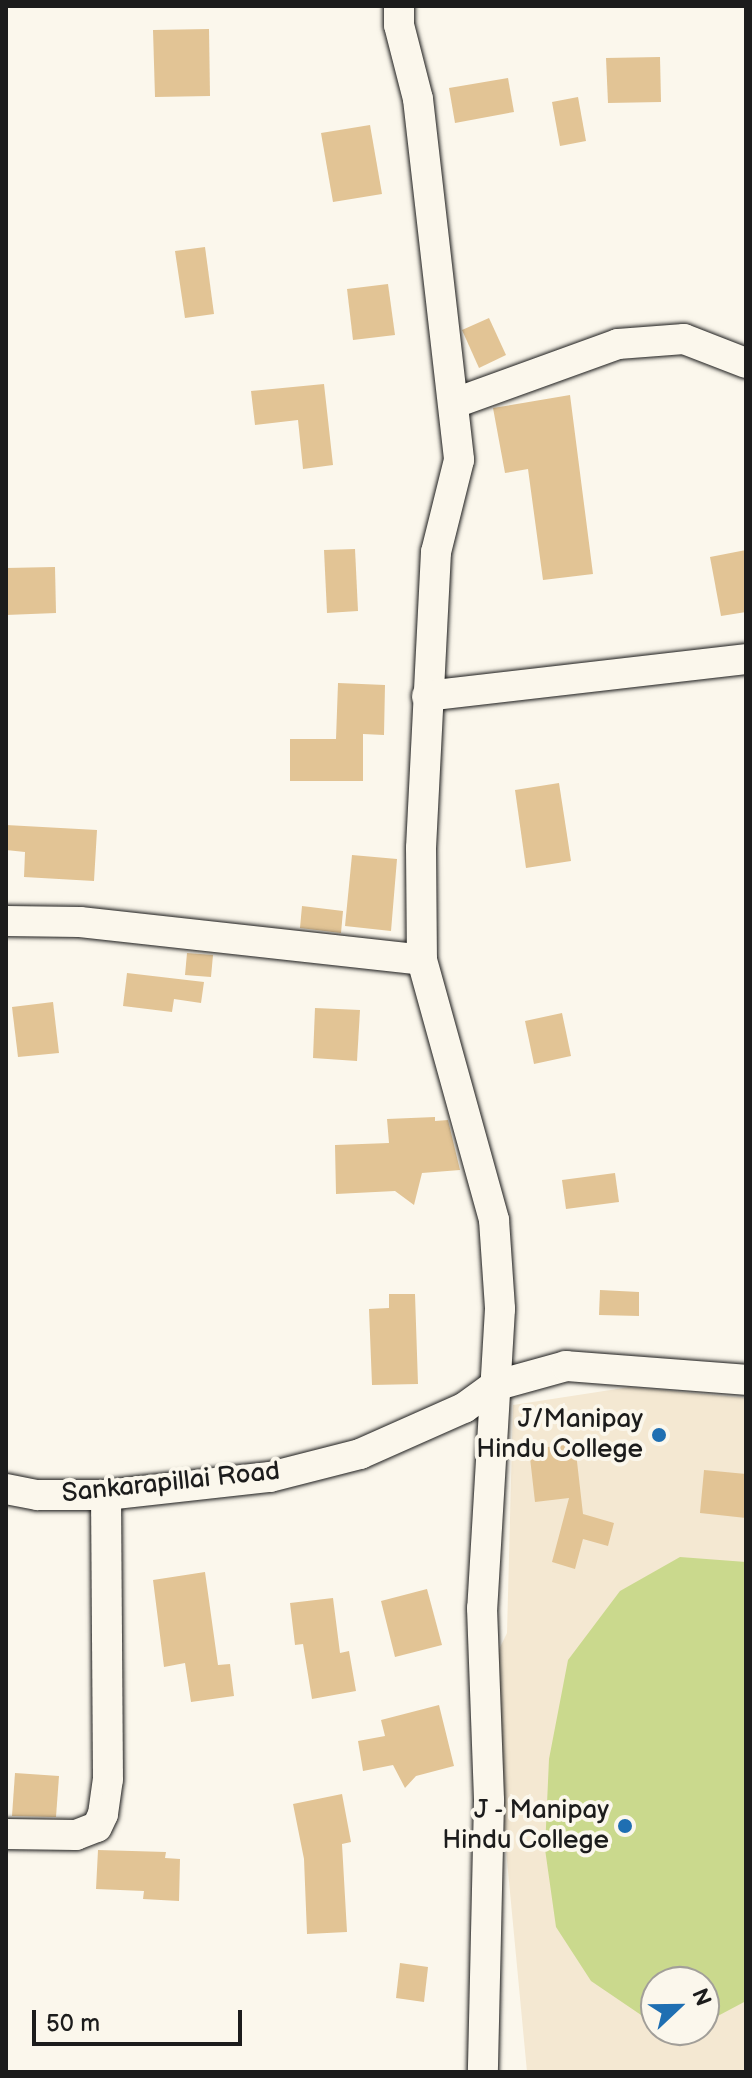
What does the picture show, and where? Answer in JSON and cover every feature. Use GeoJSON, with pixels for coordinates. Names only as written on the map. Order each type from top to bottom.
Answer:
{"type":"FeatureCollection","features":[{"type":"Feature","properties":{"kind":"street"},"geometry":{"type":"LineString","coordinates":[[399,6],[399,25],[418,99],[455,403],[459,460],[436,552],[421,848],[422,960],[494,1220],[500,1309],[482,1608],[489,1801],[483,2072]]}},
{"type":"Feature","properties":{"kind":"street"},"geometry":{"type":"LineString","coordinates":[[455,403],[618,344],[684,339],[746,363]]}},
{"type":"Feature","properties":{"kind":"street"},"geometry":{"type":"LineString","coordinates":[[427,696],[746,659]]}},
{"type":"Feature","properties":{"kind":"street"},"geometry":{"type":"LineString","coordinates":[[6,921],[80,922],[422,960]]}},
{"type":"Feature","properties":{"kind":"street","name":"Sankarapillai Road"},"geometry":{"type":"LineString","coordinates":[[6,1489],[37,1495],[106,1495],[270,1477],[360,1454],[464,1408],[494,1386],[566,1366],[746,1380]]}},
{"type":"Feature","properties":{"kind":"street"},"geometry":{"type":"LineString","coordinates":[[6,1834],[76,1835],[97,1827],[103,1814],[108,1780],[106,1495]]}},
{"type":"Feature","properties":{"kind":"shaded area","name":"J - Manipay Hindu College"},"geometry":{"type":"Polygon","coordinates":[[[630,1387],[746,1398],[746,2072],[527,2072],[489,1670],[507,1633],[513,1405],[630,1387]]]}},
{"type":"Feature","properties":{"kind":"green space"},"geometry":{"type":"Polygon","coordinates":[[[680,1557],[746,1562],[746,2001],[720,2015],[720,1966],[640,1966],[640,2014],[591,1981],[556,1927],[545,1849],[549,1759],[568,1660],[620,1591],[680,1557]]]}},
{"type":"Feature","properties":{"kind":"building"},"geometry":{"type":"Polygon","coordinates":[[[209,29],[210,96],[155,97],[153,30],[209,29]]]}},
{"type":"Feature","properties":{"kind":"building"},"geometry":{"type":"Polygon","coordinates":[[[660,57],[661,102],[608,103],[606,58],[660,57]]]}},
{"type":"Feature","properties":{"kind":"building"},"geometry":{"type":"Polygon","coordinates":[[[508,78],[514,112],[455,123],[449,88],[508,78]]]}},
{"type":"Feature","properties":{"kind":"building"},"geometry":{"type":"Polygon","coordinates":[[[578,97],[586,141],[560,146],[552,102],[578,97]]]}},
{"type":"Feature","properties":{"kind":"building"},"geometry":{"type":"Polygon","coordinates":[[[370,125],[382,194],[333,202],[321,133],[370,125]]]}},
{"type":"Feature","properties":{"kind":"building"},"geometry":{"type":"Polygon","coordinates":[[[205,247],[214,314],[185,318],[175,251],[205,247]]]}},
{"type":"Feature","properties":{"kind":"building"},"geometry":{"type":"Polygon","coordinates":[[[388,284],[395,335],[353,340],[347,289],[388,284]]]}},
{"type":"Feature","properties":{"kind":"building"},"geometry":{"type":"Polygon","coordinates":[[[489,318],[506,355],[479,368],[462,330],[489,318]]]}},
{"type":"Feature","properties":{"kind":"building"},"geometry":{"type":"Polygon","coordinates":[[[324,384],[333,465],[303,469],[298,420],[255,425],[251,391],[324,384]]]}},
{"type":"Feature","properties":{"kind":"building"},"geometry":{"type":"Polygon","coordinates":[[[570,395],[593,574],[543,580],[528,469],[505,473],[493,408],[570,395]]]}},
{"type":"Feature","properties":{"kind":"building"},"geometry":{"type":"Polygon","coordinates":[[[355,549],[358,611],[327,613],[324,550],[355,549]]]}},
{"type":"Feature","properties":{"kind":"building"},"geometry":{"type":"Polygon","coordinates":[[[746,550],[746,612],[721,616],[710,557],[746,550]]]}},
{"type":"Feature","properties":{"kind":"building"},"geometry":{"type":"Polygon","coordinates":[[[55,567],[56,613],[6,615],[6,568],[55,567]]]}},
{"type":"Feature","properties":{"kind":"building"},"geometry":{"type":"Polygon","coordinates":[[[338,683],[385,685],[384,735],[363,734],[363,781],[290,781],[290,739],[336,739],[338,683]]]}},
{"type":"Feature","properties":{"kind":"building"},"geometry":{"type":"Polygon","coordinates":[[[559,783],[571,861],[526,868],[515,790],[559,783]]]}},
{"type":"Feature","properties":{"kind":"building"},"geometry":{"type":"Polygon","coordinates":[[[6,825],[97,830],[94,881],[24,877],[25,852],[6,850],[6,825]]]}},
{"type":"Feature","properties":{"kind":"building"},"geometry":{"type":"Polygon","coordinates":[[[352,855],[397,859],[391,931],[345,926],[352,855]]]}},
{"type":"Feature","properties":{"kind":"building"},"geometry":{"type":"Polygon","coordinates":[[[302,906],[343,911],[341,933],[300,928],[302,906]]]}},
{"type":"Feature","properties":{"kind":"building"},"geometry":{"type":"Polygon","coordinates":[[[187,953],[213,955],[211,977],[185,975],[187,953]]]}},
{"type":"Feature","properties":{"kind":"building"},"geometry":{"type":"Polygon","coordinates":[[[127,973],[204,982],[201,1003],[174,999],[172,1012],[123,1006],[127,973]]]}},
{"type":"Feature","properties":{"kind":"building"},"geometry":{"type":"Polygon","coordinates":[[[53,1002],[59,1053],[18,1057],[12,1007],[53,1002]]]}},
{"type":"Feature","properties":{"kind":"building"},"geometry":{"type":"Polygon","coordinates":[[[315,1008],[360,1010],[357,1061],[313,1058],[315,1008]]]}},
{"type":"Feature","properties":{"kind":"building"},"geometry":{"type":"Polygon","coordinates":[[[562,1013],[571,1056],[534,1064],[525,1021],[562,1013]]]}},
{"type":"Feature","properties":{"kind":"building"},"geometry":{"type":"Polygon","coordinates":[[[435,1117],[435,1121],[448,1120],[460,1170],[422,1173],[414,1205],[395,1191],[336,1194],[335,1145],[389,1143],[387,1119],[435,1117]]]}},
{"type":"Feature","properties":{"kind":"building"},"geometry":{"type":"Polygon","coordinates":[[[615,1173],[619,1202],[566,1209],[562,1180],[615,1173]]]}},
{"type":"Feature","properties":{"kind":"building"},"geometry":{"type":"Polygon","coordinates":[[[600,1290],[639,1292],[639,1316],[599,1315],[600,1290]]]}},
{"type":"Feature","properties":{"kind":"building"},"geometry":{"type":"Polygon","coordinates":[[[389,1294],[415,1294],[418,1384],[372,1385],[369,1309],[389,1308],[389,1294]]]}},
{"type":"Feature","properties":{"kind":"building"},"geometry":{"type":"Polygon","coordinates":[[[575,1444],[583,1514],[614,1523],[608,1546],[583,1539],[575,1569],[552,1562],[569,1498],[535,1502],[529,1449],[575,1444]]]}},
{"type":"Feature","properties":{"kind":"building"},"geometry":{"type":"Polygon","coordinates":[[[704,1470],[746,1474],[746,1518],[700,1513],[704,1470]]]}},
{"type":"Feature","properties":{"kind":"building"},"geometry":{"type":"Polygon","coordinates":[[[205,1572],[218,1665],[230,1664],[234,1696],[191,1702],[185,1663],[164,1667],[153,1580],[205,1572]]]}},
{"type":"Feature","properties":{"kind":"building"},"geometry":{"type":"Polygon","coordinates":[[[427,1589],[442,1645],[395,1657],[381,1601],[427,1589]]]}},
{"type":"Feature","properties":{"kind":"building"},"geometry":{"type":"Polygon","coordinates":[[[333,1598],[340,1653],[349,1651],[356,1691],[312,1699],[303,1644],[295,1645],[290,1603],[333,1598]]]}},
{"type":"Feature","properties":{"kind":"building"},"geometry":{"type":"Polygon","coordinates":[[[439,1705],[454,1766],[416,1776],[405,1788],[393,1765],[363,1771],[358,1741],[385,1736],[381,1720],[439,1705]]]}},
{"type":"Feature","properties":{"kind":"building"},"geometry":{"type":"Polygon","coordinates":[[[15,1773],[59,1776],[56,1817],[12,1816],[15,1773]]]}},
{"type":"Feature","properties":{"kind":"building"},"geometry":{"type":"Polygon","coordinates":[[[342,1794],[351,1842],[342,1844],[347,1932],[307,1934],[304,1859],[293,1804],[342,1794]]]}},
{"type":"Feature","properties":{"kind":"building"},"geometry":{"type":"Polygon","coordinates":[[[98,1850],[166,1852],[165,1858],[180,1859],[179,1901],[143,1899],[144,1891],[96,1889],[98,1850]]]}},
{"type":"Feature","properties":{"kind":"building"},"geometry":{"type":"Polygon","coordinates":[[[400,1963],[428,1967],[424,2002],[396,1998],[400,1963]]]}},
{"type":"Feature","properties":{"kind":"place","name":"J/Manipay Hindu College"},"geometry":{"type":"Point","coordinates":[659,1435]}},
{"type":"Feature","properties":{"kind":"place","name":"J - Manipay Hindu College"},"geometry":{"type":"Point","coordinates":[625,1826]}}]}
